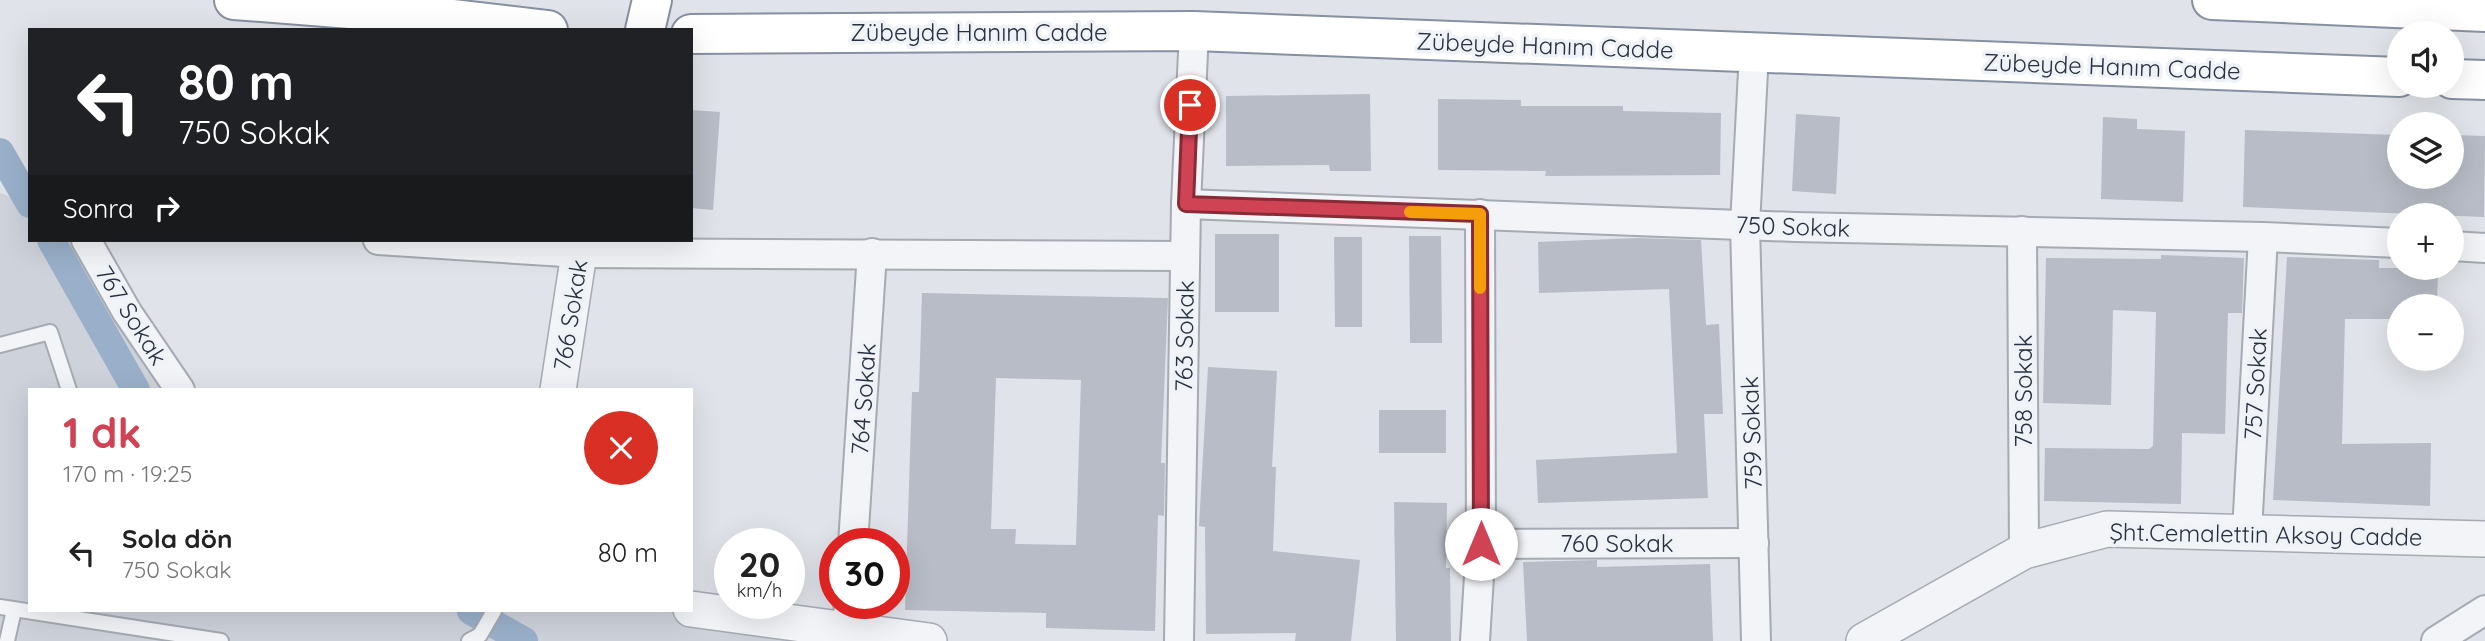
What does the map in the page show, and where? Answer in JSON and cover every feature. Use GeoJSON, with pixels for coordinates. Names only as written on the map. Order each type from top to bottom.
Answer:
{"type":"FeatureCollection","features":[{"type":"Feature","properties":{"kind":"highway"},"geometry":{"type":"LineString","coordinates":[[234,0],[401,13],[531,28]]}},
{"type":"Feature","properties":{"kind":"highway"},"geometry":{"type":"LineString","coordinates":[[559,0],[567,28]]}},
{"type":"Feature","properties":{"kind":"highway"},"geometry":{"type":"LineString","coordinates":[[645,28],[652,0]]}},
{"type":"Feature","properties":{"kind":"highway"},"geometry":{"type":"LineString","coordinates":[[2212,0],[2404,4],[2485,12]]}},
{"type":"Feature","properties":{"kind":"highway","name":"Zübeyde Hanım Cadde"},"geometry":{"type":"LineString","coordinates":[[693,34],[1194,31],[2387,77]]}},
{"type":"Feature","properties":{"kind":"highway"},"geometry":{"type":"LineString","coordinates":[[2464,79],[2485,80]]}},
{"type":"Feature","properties":{"kind":"street","name":"763 Sokak"},"geometry":{"type":"LineString","coordinates":[[1179,641],[1186,204],[1194,31]]}},
{"type":"Feature","properties":{"kind":"street","name":"759 Sokak"},"geometry":{"type":"LineString","coordinates":[[1754,52],[1745,225],[1756,641]]}},
{"type":"Feature","properties":{"kind":"street","name":"750 Sokak"},"geometry":{"type":"LineString","coordinates":[[1186,204],[1745,225],[2387,242]]}},
{"type":"Feature","properties":{"kind":"street"},"geometry":{"type":"LineString","coordinates":[[1475,641],[1481,544],[1480,214]]}},
{"type":"Feature","properties":{"kind":"street","name":"758 Sokak"},"geometry":{"type":"LineString","coordinates":[[2022,231],[2024,551]]}},
{"type":"Feature","properties":{"kind":"street","name":"757 Sokak"},"geometry":{"type":"LineString","coordinates":[[2247,532],[2263,237]]}},
{"type":"Feature","properties":{"kind":"street","name":"767 Sokak"},"geometry":{"type":"LineString","coordinates":[[87,242],[127,312],[179,388]]}},
{"type":"Feature","properties":{"kind":"street"},"geometry":{"type":"LineString","coordinates":[[445,242],[872,253],[1185,257]]}},
{"type":"Feature","properties":{"kind":"street","name":"766 Sokak"},"geometry":{"type":"LineString","coordinates":[[558,388],[580,246]]}},
{"type":"Feature","properties":{"kind":"street"},"geometry":{"type":"LineString","coordinates":[[2464,247],[2485,248]]}},
{"type":"Feature","properties":{"kind":"street","name":"764 Sokak"},"geometry":{"type":"LineString","coordinates":[[854,528],[872,253]]}},
{"type":"Feature","properties":{"kind":"street","name":"Şht.Cemalettin Aksoy Cadde"},"geometry":{"type":"LineString","coordinates":[[1884,636],[2024,551],[2108,529],[2485,539]]}},
{"type":"Feature","properties":{"kind":"street","name":"760 Sokak"},"geometry":{"type":"LineString","coordinates":[[1481,544],[1754,543]]}},
{"type":"Feature","properties":{"kind":"street"},"geometry":{"type":"LineString","coordinates":[[693,609],[819,615]]}},
{"type":"Feature","properties":{"kind":"street"},"geometry":{"type":"LineString","coordinates":[[2436,641],[2485,610]]}},
{"type":"Feature","properties":{"kind":"street"},"geometry":{"type":"LineString","coordinates":[[858,619],[929,641]]}},
{"type":"Feature","properties":{"kind":"lane"},"geometry":{"type":"LineString","coordinates":[[0,345],[50,332],[68,388]]}},
{"type":"Feature","properties":{"kind":"lane"},"geometry":{"type":"LineString","coordinates":[[7,641],[7,608],[28,610]]}},
{"type":"Feature","properties":{"kind":"lane"},"geometry":{"type":"LineString","coordinates":[[47,612],[97,617],[177,638],[221,641]]}},
{"type":"Feature","properties":{"kind":"lane"},"geometry":{"type":"LineString","coordinates":[[469,641],[480,635],[493,612]]}},
{"type":"Feature","properties":{"kind":"shaded area"},"geometry":{"type":"Polygon","coordinates":[[[0,193],[28,203],[28,242],[87,242],[179,388],[28,388],[28,612],[693,611],[714,615],[714,619],[733,619],[849,641],[0,641],[0,193]]]}},
{"type":"Feature","properties":{"kind":"building"},"geometry":{"type":"Polygon","coordinates":[[[1370,94],[1371,171],[1330,171],[1329,165],[1226,166],[1226,96],[1370,94]]]}},
{"type":"Feature","properties":{"kind":"building"},"geometry":{"type":"Polygon","coordinates":[[[1438,99],[1521,100],[1521,106],[1623,106],[1623,111],[1721,113],[1720,175],[1545,176],[1546,171],[1438,170],[1438,99]]]}},
{"type":"Feature","properties":{"kind":"building"},"geometry":{"type":"Polygon","coordinates":[[[693,110],[720,112],[713,210],[693,208],[693,110]]]}},
{"type":"Feature","properties":{"kind":"building"},"geometry":{"type":"Polygon","coordinates":[[[1796,114],[1840,117],[1836,194],[1792,191],[1796,114]]]}},
{"type":"Feature","properties":{"kind":"building"},"geometry":{"type":"Polygon","coordinates":[[[2103,117],[2137,119],[2137,129],[2185,131],[2183,202],[2101,199],[2103,117]]]}},
{"type":"Feature","properties":{"kind":"building"},"geometry":{"type":"Polygon","coordinates":[[[2245,130],[2387,135],[2387,189],[2464,189],[2464,135],[2485,136],[2484,217],[2464,216],[2464,203],[2387,203],[2387,213],[2243,207],[2245,130]]]}},
{"type":"Feature","properties":{"kind":"building"},"geometry":{"type":"Polygon","coordinates":[[[1215,234],[1279,234],[1279,312],[1215,312],[1215,234]]]}},
{"type":"Feature","properties":{"kind":"building"},"geometry":{"type":"Polygon","coordinates":[[[1409,236],[1441,236],[1442,343],[1410,343],[1409,236]]]}},
{"type":"Feature","properties":{"kind":"building"},"geometry":{"type":"Polygon","coordinates":[[[1334,237],[1362,237],[1362,327],[1335,327],[1334,237]]]}},
{"type":"Feature","properties":{"kind":"building"},"geometry":{"type":"Polygon","coordinates":[[[1638,238],[1701,240],[1706,325],[1719,324],[1723,414],[1704,414],[1708,498],[1538,503],[1536,460],[1677,453],[1669,289],[1539,293],[1538,242],[1638,238]]]}},
{"type":"Feature","properties":{"kind":"building"},"geometry":{"type":"Polygon","coordinates":[[[2161,255],[2244,258],[2242,313],[2228,313],[2225,434],[2182,433],[2181,504],[2044,501],[2045,448],[2149,449],[2153,446],[2156,312],[2113,310],[2111,405],[2043,403],[2046,258],[2161,259],[2161,255]]]}},
{"type":"Feature","properties":{"kind":"building"},"geometry":{"type":"Polygon","coordinates":[[[2287,257],[2379,260],[2379,268],[2387,268],[2387,280],[2438,280],[2437,294],[2387,294],[2387,319],[2345,319],[2342,444],[2431,443],[2430,506],[2273,500],[2287,257]]]}},
{"type":"Feature","properties":{"kind":"building"},"geometry":{"type":"Polygon","coordinates":[[[922,293],[1168,298],[1161,463],[1165,463],[1164,516],[1158,515],[1155,631],[1046,628],[1046,613],[910,610],[910,528],[908,528],[912,392],[919,392],[922,293]],[[996,378],[991,529],[1016,529],[1015,544],[1076,545],[1081,380],[996,378]]]}},
{"type":"Feature","properties":{"kind":"building"},"geometry":{"type":"Polygon","coordinates":[[[1208,367],[1277,371],[1272,467],[1276,467],[1273,551],[1360,560],[1351,641],[1295,641],[1296,633],[1206,634],[1205,527],[1199,526],[1208,367]]]}},
{"type":"Feature","properties":{"kind":"building"},"geometry":{"type":"Polygon","coordinates":[[[1379,410],[1446,410],[1446,453],[1379,453],[1379,410]]]}},
{"type":"Feature","properties":{"kind":"building"},"geometry":{"type":"Polygon","coordinates":[[[1394,502],[1447,503],[1446,568],[1450,568],[1451,641],[1396,641],[1394,502]]]}},
{"type":"Feature","properties":{"kind":"building"},"geometry":{"type":"Polygon","coordinates":[[[1597,560],[1597,567],[1710,564],[1713,641],[1527,641],[1523,562],[1597,560]]]}},
{"type":"Feature","properties":{"kind":"waterway"},"geometry":{"type":"LineString","coordinates":[[0,152],[28,201]]}},
{"type":"Feature","properties":{"kind":"waterway"},"geometry":{"type":"LineString","coordinates":[[52,242],[135,388]]}},
{"type":"Feature","properties":{"kind":"waterway"},"geometry":{"type":"LineString","coordinates":[[473,612],[524,641]]}},
{"type":"Feature","properties":{"kind":"slow traffic"},"geometry":{"type":"LineString","coordinates":[[1410,212],[1480,214],[1480,288]]}},
{"type":"Feature","properties":{"kind":"route"},"geometry":{"type":"LineString","coordinates":[[1190,105],[1186,204],[1480,214],[1481,544]]}}]}
